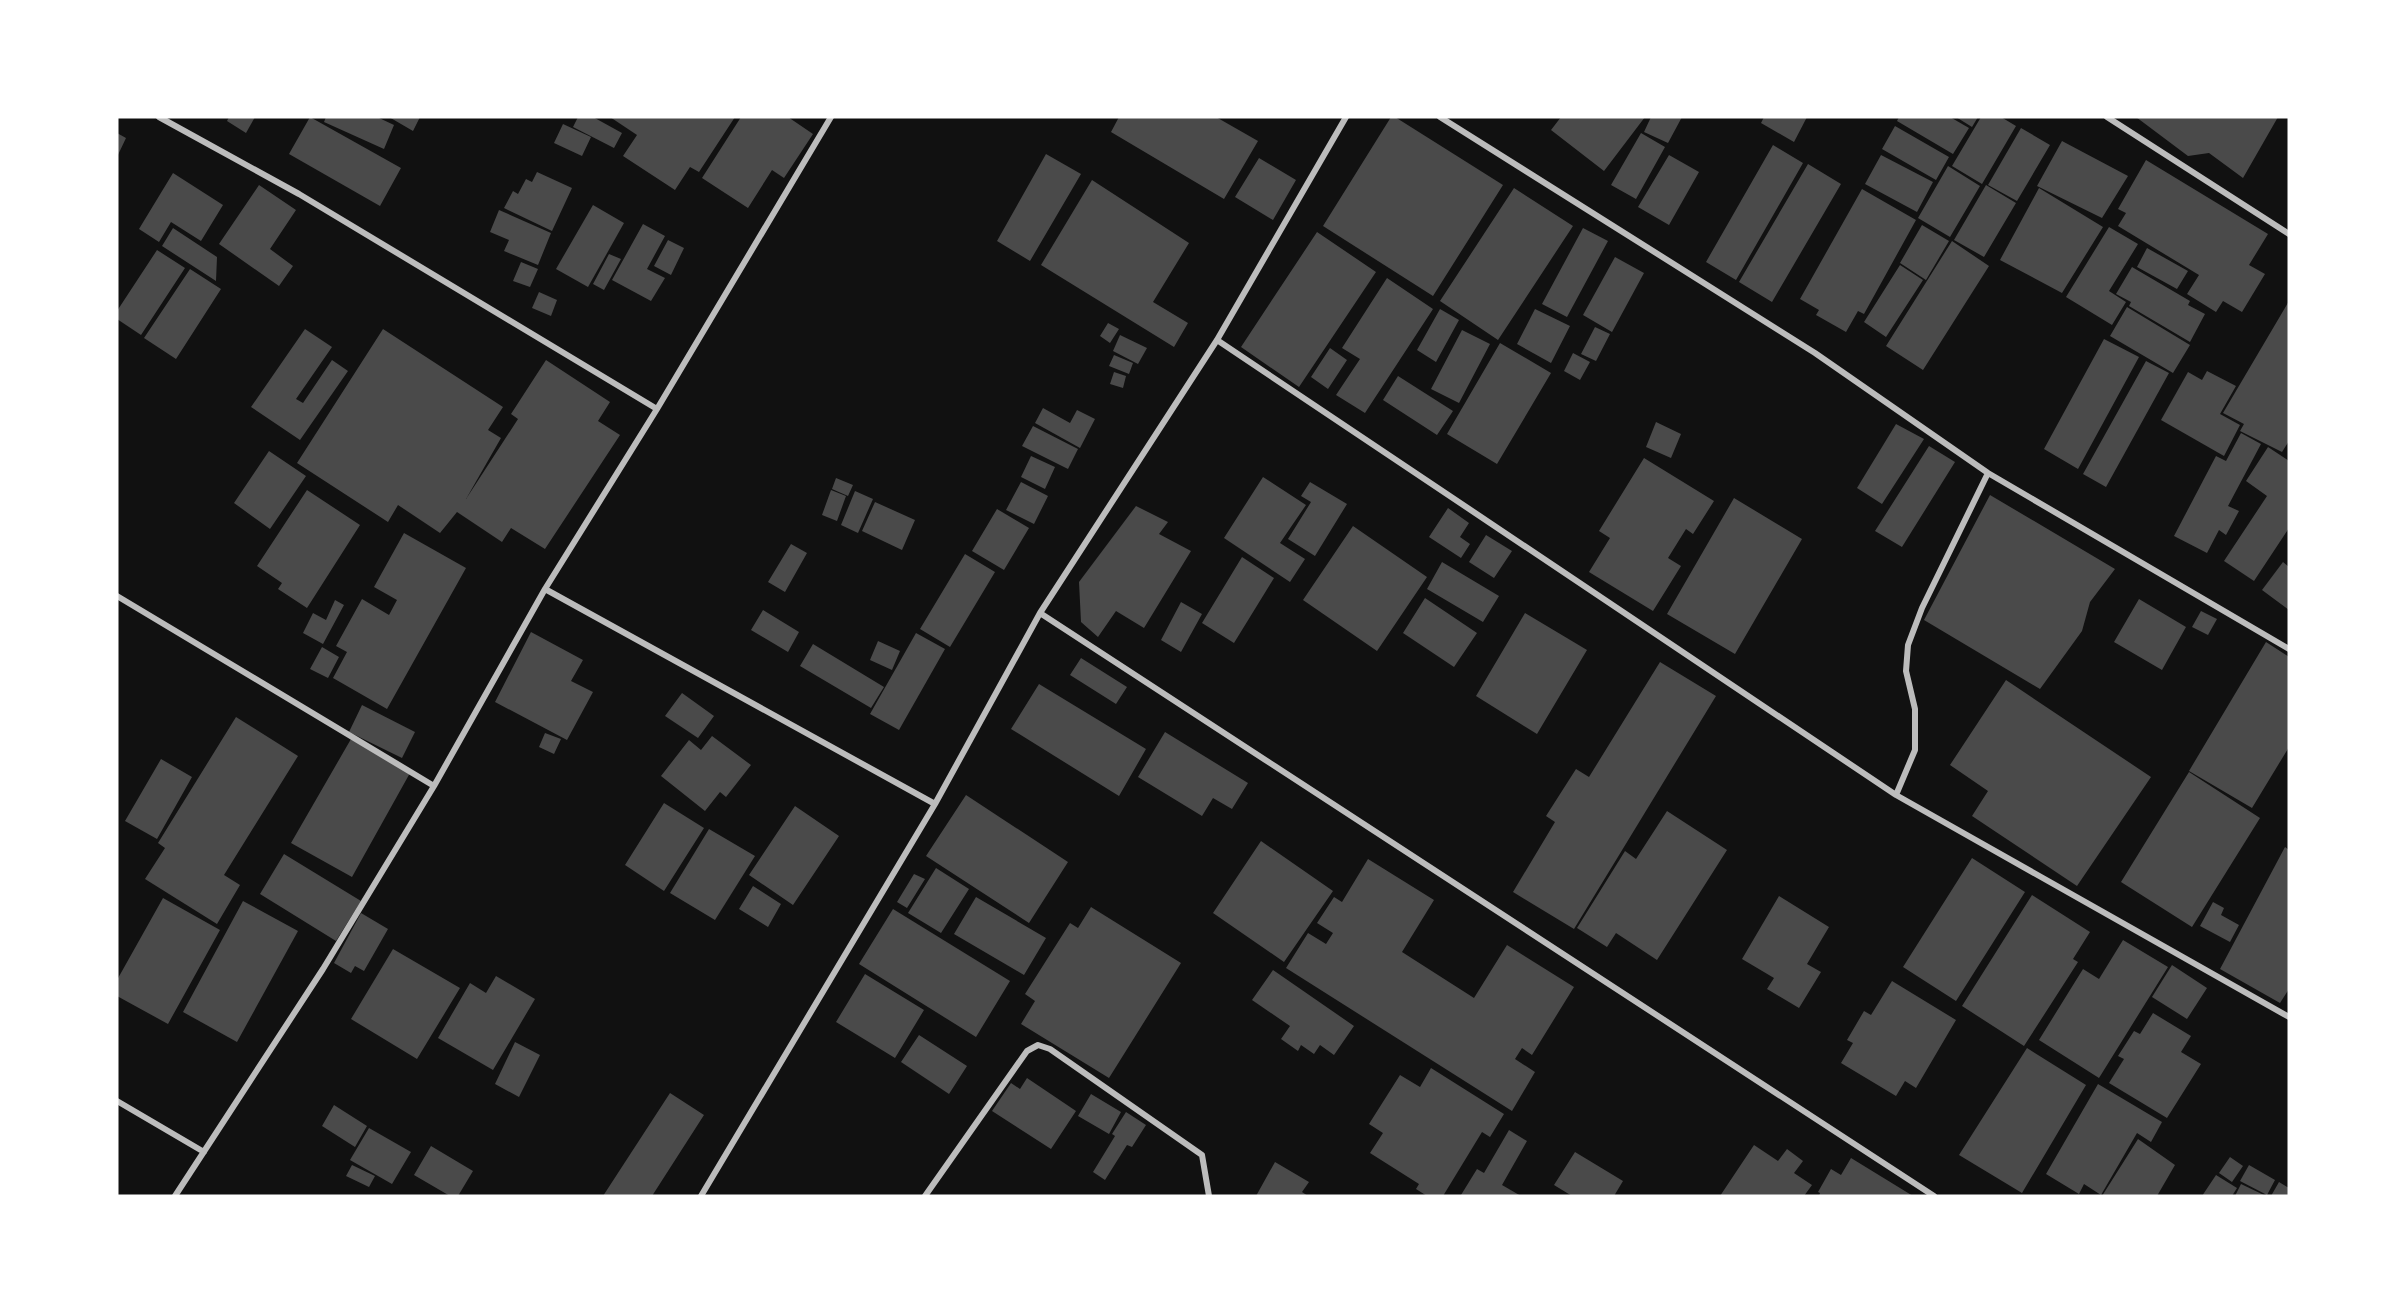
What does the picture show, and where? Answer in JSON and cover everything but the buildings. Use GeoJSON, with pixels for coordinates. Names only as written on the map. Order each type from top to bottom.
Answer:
{"type":"FeatureCollection","features":[{"type":"Feature","properties":{"kind":"street"},"geometry":{"type":"LineString","coordinates":[[159,117],[299,194],[657,409]]}},
{"type":"Feature","properties":{"kind":"street"},"geometry":{"type":"LineString","coordinates":[[176,1196],[323,969],[434,786],[545,589],[657,409],[831,117]]}},
{"type":"Feature","properties":{"kind":"street"},"geometry":{"type":"LineString","coordinates":[[701,1196],[935,804],[1040,613],[1217,340],[1346,117]]}},
{"type":"Feature","properties":{"kind":"street"},"geometry":{"type":"LineString","coordinates":[[1440,117],[1815,353],[1988,473],[2289,649]]}},
{"type":"Feature","properties":{"kind":"street"},"geometry":{"type":"LineString","coordinates":[[2107,117],[2289,234]]}},
{"type":"Feature","properties":{"kind":"street"},"geometry":{"type":"LineString","coordinates":[[1217,340],[1896,795],[2289,1017]]}},
{"type":"Feature","properties":{"kind":"street"},"geometry":{"type":"LineString","coordinates":[[1896,795],[1915,750],[1915,709],[1906,671],[1908,645],[1922,608],[1988,473]]}},
{"type":"Feature","properties":{"kind":"street"},"geometry":{"type":"LineString","coordinates":[[545,589],[935,804]]}},
{"type":"Feature","properties":{"kind":"street"},"geometry":{"type":"LineString","coordinates":[[117,596],[434,786]]}},
{"type":"Feature","properties":{"kind":"street"},"geometry":{"type":"LineString","coordinates":[[1040,613],[1934,1196]]}},
{"type":"Feature","properties":{"kind":"street"},"geometry":{"type":"LineString","coordinates":[[926,1196],[1027,1051],[1038,1045],[1050,1049],[1202,1155],[1209,1196]]}},
{"type":"Feature","properties":{"kind":"street"},"geometry":{"type":"LineString","coordinates":[[117,1101],[204,1152]]}}]}
